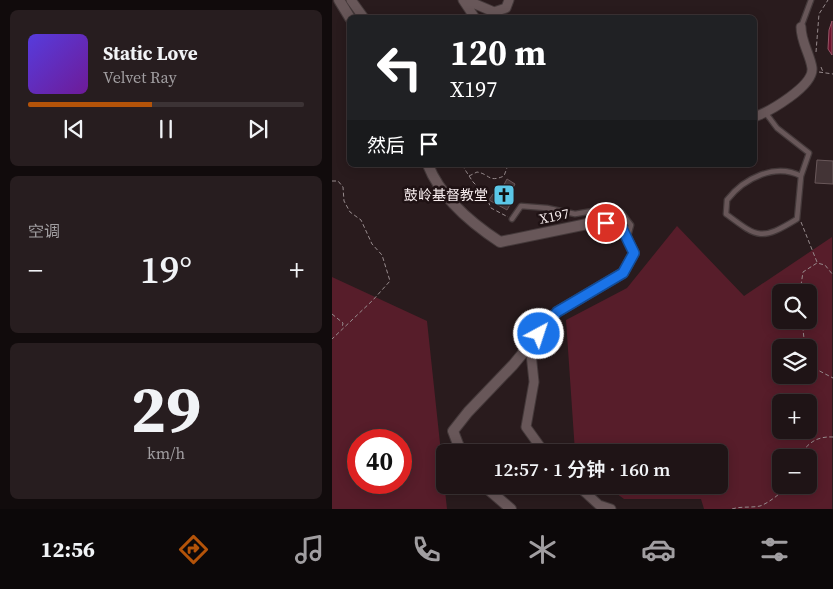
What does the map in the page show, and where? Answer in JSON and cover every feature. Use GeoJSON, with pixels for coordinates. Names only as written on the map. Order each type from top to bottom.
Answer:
{"type":"FeatureCollection","features":[{"type":"Feature","properties":{"kind":"street"},"geometry":{"type":"LineString","coordinates":[[339,0],[348,15]]}},
{"type":"Feature","properties":{"kind":"street"},"geometry":{"type":"LineString","coordinates":[[350,0],[362,15]]}},
{"type":"Feature","properties":{"kind":"street"},"geometry":{"type":"LineString","coordinates":[[465,0],[494,12],[506,8],[509,0]]}},
{"type":"Feature","properties":{"kind":"street"},"geometry":{"type":"LineString","coordinates":[[465,0],[473,15]]}},
{"type":"Feature","properties":{"kind":"street"},"geometry":{"type":"LineString","coordinates":[[757,116],[789,98],[811,77],[812,68],[801,35],[801,27]]}},
{"type":"Feature","properties":{"kind":"street","name":"X197"},"geometry":{"type":"LineString","coordinates":[[429,167],[432,176],[469,221],[500,242],[592,222],[620,224],[627,240]]}},
{"type":"Feature","properties":{"kind":"street"},"geometry":{"type":"LineString","coordinates":[[458,444],[453,431],[557,312],[623,273],[634,253],[627,240]]}},
{"type":"Feature","properties":{"kind":"street"},"geometry":{"type":"LineString","coordinates":[[530,344],[534,382],[526,427],[538,444]]}},
{"type":"Feature","properties":{"kind":"street"},"geometry":{"type":"LineString","coordinates":[[494,494],[511,509]]}},
{"type":"Feature","properties":{"kind":"street"},"geometry":{"type":"LineString","coordinates":[[587,494],[599,505],[611,509]]}},
{"type":"Feature","properties":{"kind":"lane"},"geometry":{"type":"LineString","coordinates":[[801,27],[810,0]]}},
{"type":"Feature","properties":{"kind":"lane"},"geometry":{"type":"LineString","coordinates":[[765,112],[777,128],[810,152],[801,176],[797,219],[767,234],[752,233],[726,214],[727,200],[746,181],[761,174],[790,171],[801,176]]}},
{"type":"Feature","properties":{"kind":"lane"},"geometry":{"type":"LineString","coordinates":[[512,219],[521,206],[547,208],[575,214],[604,209],[622,212],[631,225],[627,240]]}},
{"type":"Feature","properties":{"kind":"path"},"geometry":{"type":"LineString","coordinates":[[816,55],[819,14],[828,0]]}},
{"type":"Feature","properties":{"kind":"path"},"geometry":{"type":"LineString","coordinates":[[819,64],[822,72]]}},
{"type":"Feature","properties":{"kind":"path"},"geometry":{"type":"LineString","coordinates":[[811,73],[822,72],[832,74]]}},
{"type":"Feature","properties":{"kind":"path"},"geometry":{"type":"LineString","coordinates":[[463,167],[485,194],[491,208],[512,219]]}},
{"type":"Feature","properties":{"kind":"path"},"geometry":{"type":"LineString","coordinates":[[469,176],[477,172],[490,179],[497,179],[504,176],[507,167]]}},
{"type":"Feature","properties":{"kind":"path"},"geometry":{"type":"LineString","coordinates":[[332,181],[338,181],[343,187],[344,201],[350,212],[361,220],[372,244],[382,255],[390,281],[332,340]]}},
{"type":"Feature","properties":{"kind":"path"},"geometry":{"type":"LineString","coordinates":[[797,219],[802,223],[817,263]]}},
{"type":"Feature","properties":{"kind":"path"},"geometry":{"type":"LineString","coordinates":[[801,284],[803,272],[817,263],[825,264],[832,276]]}},
{"type":"Feature","properties":{"kind":"path"},"geometry":{"type":"LineString","coordinates":[[332,314],[343,323],[342,329]]}},
{"type":"Feature","properties":{"kind":"path"},"geometry":{"type":"LineString","coordinates":[[817,369],[832,378]]}},
{"type":"Feature","properties":{"kind":"path"},"geometry":{"type":"LineString","coordinates":[[804,449],[805,446],[825,437],[832,437]]}},
{"type":"Feature","properties":{"kind":"path"},"geometry":{"type":"LineString","coordinates":[[732,509],[742,506],[759,506],[779,494]]}},
{"type":"Feature","properties":{"kind":"shaded area"},"geometry":{"type":"Polygon","coordinates":[[[832,21],[832,55],[828,49],[829,30],[832,21]]]}},
{"type":"Feature","properties":{"kind":"shaded area"},"geometry":{"type":"Polygon","coordinates":[[[677,226],[744,296],[832,237],[832,509],[704,509],[701,499],[624,499],[617,494],[728,494],[728,444],[574,444],[566,320],[627,288],[677,226]]]}},
{"type":"Feature","properties":{"kind":"shaded area"},"geometry":{"type":"Polygon","coordinates":[[[332,277],[427,321],[440,444],[436,444],[436,494],[445,494],[447,509],[332,509],[332,277]]]}},
{"type":"Feature","properties":{"kind":"building"},"geometry":{"type":"Polygon","coordinates":[[[817,160],[833,161],[833,184],[815,183],[817,160]]]}},
{"type":"Feature","properties":{"kind":"building","name":"鼓岭基督教堂"},"geometry":{"type":"Polygon","coordinates":[[[507,179],[515,184],[506,201],[511,203],[507,210],[489,200],[493,194],[498,196],[507,179]]]}},
{"type":"Feature","properties":{"kind":"place","name":"鼓岭基督教堂"},"geometry":{"type":"Point","coordinates":[504,195]}},
{"type":"Feature","properties":{"kind":"route"},"geometry":{"type":"LineString","coordinates":[[539,334],[557,312],[623,273],[634,253],[620,224],[606,223]]}}]}
